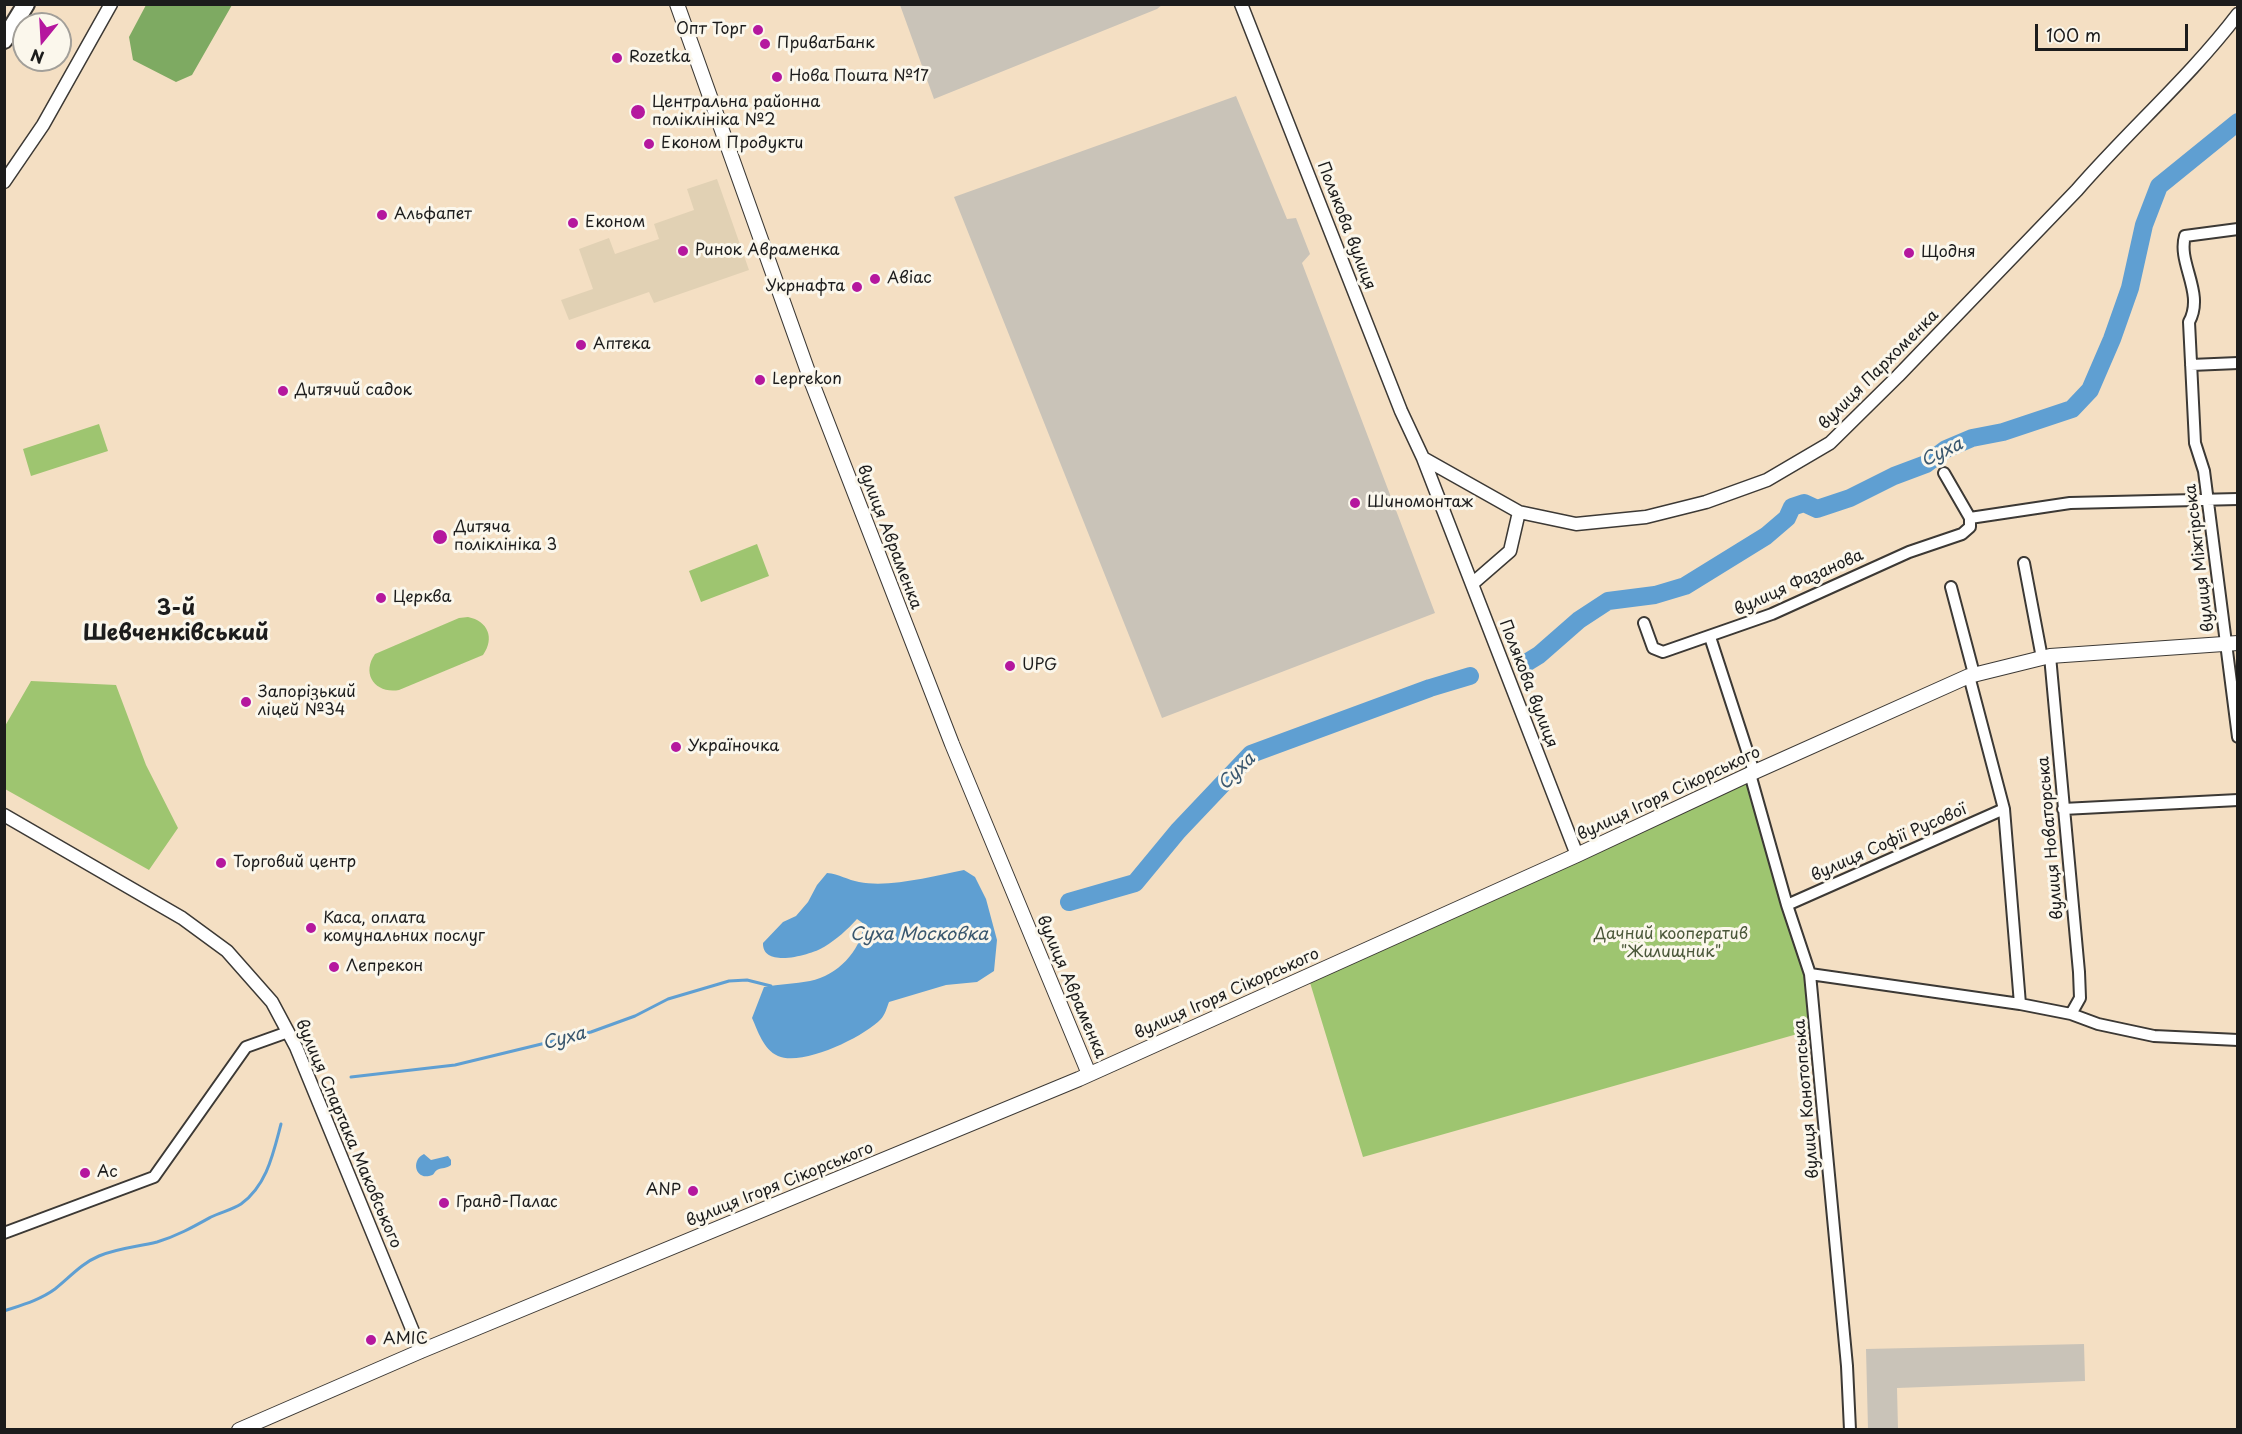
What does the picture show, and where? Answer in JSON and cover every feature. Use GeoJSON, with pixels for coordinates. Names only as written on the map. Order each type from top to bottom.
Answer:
{"type":"FeatureCollection","features":[{"type":"Feature","properties":{"kind":"highway"},"geometry":{"type":"LineString","coordinates":[[4,39],[26,4]]}},
{"type":"Feature","properties":{"kind":"main road","name":"вулиця Авраменка"},"geometry":{"type":"LineString","coordinates":[[677,4],[812,383],[952,744],[1089,1074]]}},
{"type":"Feature","properties":{"kind":"main road","name":"вулиця Ігоря Сікорського"},"geometry":{"type":"LineString","coordinates":[[239,1430],[421,1351],[1089,1074],[1971,675],[2046,657],[2231,644]]}},
{"type":"Feature","properties":{"kind":"street"},"geometry":{"type":"LineString","coordinates":[[4,182],[43,125],[111,4]]}},
{"type":"Feature","properties":{"kind":"street","name":"Полякова вулиця"},"geometry":{"type":"LineString","coordinates":[[1241,4],[1401,411],[1424,458],[1577,855]]}},
{"type":"Feature","properties":{"kind":"street","name":"вулиця Пархоменка"},"geometry":{"type":"LineString","coordinates":[[1519,512],[1575,524],[1646,517],[1706,502],[1767,480],[1830,443],[1898,376],[2077,190],[2215,43],[2238,14]]}},
{"type":"Feature","properties":{"kind":"street","name":"вулиця Міжгірська"},"geometry":{"type":"LineString","coordinates":[[2238,229],[2185,236],[2182,245],[2191,278],[2195,311],[2189,322],[2195,443],[2204,471],[2231,644],[2238,737]]}},
{"type":"Feature","properties":{"kind":"street"},"geometry":{"type":"LineString","coordinates":[[2191,365],[2238,363]]}},
{"type":"Feature","properties":{"kind":"street"},"geometry":{"type":"LineString","coordinates":[[1424,458],[1519,512],[1510,551],[1472,584]]}},
{"type":"Feature","properties":{"kind":"street"},"geometry":{"type":"LineString","coordinates":[[1944,473],[1970,518],[2070,502],[2238,499]]}},
{"type":"Feature","properties":{"kind":"street","name":"вулиця Фазанова"},"geometry":{"type":"LineString","coordinates":[[1644,623],[1653,648],[1658,651],[1663,652],[1710,637],[1772,614],[1908,552],[1962,534],[1970,527],[1970,518]]}},
{"type":"Feature","properties":{"kind":"street","name":"вулиця Новаторська"},"geometry":{"type":"LineString","coordinates":[[2024,563],[2046,657],[2063,809],[2079,972],[2080,998],[2071,1014]]}},
{"type":"Feature","properties":{"kind":"street"},"geometry":{"type":"LineString","coordinates":[[1951,587],[2004,809],[2020,1004]]}},
{"type":"Feature","properties":{"kind":"street","name":"вулиця Конотопська"},"geometry":{"type":"LineString","coordinates":[[1710,637],[1752,773],[1787,904],[1810,974],[1847,1366],[1850,1430]]}},
{"type":"Feature","properties":{"kind":"street"},"geometry":{"type":"LineString","coordinates":[[2063,809],[2238,800]]}},
{"type":"Feature","properties":{"kind":"street","name":"вулиця Софії Русової"},"geometry":{"type":"LineString","coordinates":[[1787,904],[2004,809]]}},
{"type":"Feature","properties":{"kind":"street","name":"вулиця Спартака Маковського"},"geometry":{"type":"LineString","coordinates":[[4,815],[182,918],[227,951],[272,1002],[288,1032],[421,1351]]}},
{"type":"Feature","properties":{"kind":"street"},"geometry":{"type":"LineString","coordinates":[[1810,974],[2020,1004],[2071,1014],[2098,1024],[2154,1036],[2238,1040]]}},
{"type":"Feature","properties":{"kind":"street"},"geometry":{"type":"LineString","coordinates":[[4,1233],[154,1177],[246,1047],[288,1032]]}},
{"type":"Feature","properties":{"kind":"shaded area"},"geometry":{"type":"Polygon","coordinates":[[[900,4],[1162,5],[934,99],[900,4]]]}},
{"type":"Feature","properties":{"kind":"shaded area"},"geometry":{"type":"Polygon","coordinates":[[[1236,96],[1287,219],[1296,218],[1310,254],[1302,263],[1435,613],[1162,718],[954,197],[1236,96]]]}},
{"type":"Feature","properties":{"kind":"shaded area","name":"Ринок Авраменка"},"geometry":{"type":"Polygon","coordinates":[[[717,179],[749,270],[654,303],[649,292],[569,320],[561,300],[593,289],[579,249],[609,238],[615,254],[659,239],[654,224],[694,210],[687,189],[717,179]]]}},
{"type":"Feature","properties":{"kind":"shaded area"},"geometry":{"type":"Polygon","coordinates":[[[2084,1344],[2085,1381],[1897,1388],[1898,1429],[1868,1429],[1866,1349],[2084,1344]]]}},
{"type":"Feature","properties":{"kind":"green space"},"geometry":{"type":"Polygon","coordinates":[[[146,5],[232,5],[192,75],[176,82],[133,60],[129,37],[146,5]]]}},
{"type":"Feature","properties":{"kind":"green space"},"geometry":{"type":"Polygon","coordinates":[[[99,424],[108,451],[31,476],[23,449],[99,424]]]}},
{"type":"Feature","properties":{"kind":"green space"},"geometry":{"type":"Polygon","coordinates":[[[757,544],[769,576],[701,602],[689,571],[757,544]]]}},
{"type":"Feature","properties":{"kind":"green space"},"geometry":{"type":"Polygon","coordinates":[[[468,617],[480,622],[488,631],[489,642],[483,655],[399,690],[383,689],[373,681],[369,669],[375,654],[459,618],[468,617]]]}},
{"type":"Feature","properties":{"kind":"green space"},"geometry":{"type":"Polygon","coordinates":[[[31,681],[116,685],[146,765],[178,828],[149,870],[5,789],[5,726],[31,681]]]}},
{"type":"Feature","properties":{"kind":"green space","name":"Дачний кооператив \"Жилищник\""},"geometry":{"type":"Polygon","coordinates":[[[1754,772],[1810,974],[1815,1029],[1363,1157],[1308,976],[1754,772]]]}},
{"type":"Feature","properties":{"kind":"water","name":"Суха Московка"},"geometry":{"type":"Polygon","coordinates":[[[964,870],[975,877],[986,899],[997,940],[994,971],[977,982],[946,985],[889,1002],[885,1013],[873,1026],[847,1042],[817,1054],[789,1058],[778,1056],[768,1049],[752,1018],[764,987],[810,981],[830,974],[853,953],[862,934],[864,924],[857,919],[846,931],[818,950],[788,958],[770,956],[765,951],[763,943],[783,922],[796,916],[827,873],[859,882],[884,884],[964,870]]]}},
{"type":"Feature","properties":{"kind":"water"},"geometry":{"type":"Polygon","coordinates":[[[424,1154],[431,1160],[448,1156],[451,1165],[437,1170],[431,1176],[420,1175],[416,1164],[424,1154]]]}},
{"type":"Feature","properties":{"kind":"waterway","name":"Суха"},"geometry":{"type":"LineString","coordinates":[[1526,663],[1539,655],[1579,620],[1608,601],[1655,595],[1685,586],[1766,536],[1787,518],[1792,507],[1804,503],[1817,509],[1850,498],[1894,476],[1926,464],[1946,449],[1972,438],[2003,432],[2072,409],[2090,390],[2112,339],[2130,288],[2144,225],[2159,186],[2238,122]]}},
{"type":"Feature","properties":{"kind":"waterway","name":"Суха"},"geometry":{"type":"LineString","coordinates":[[1069,902],[1135,883],[1178,831],[1251,754],[1430,688],[1470,676]]}},
{"type":"Feature","properties":{"kind":"waterway","name":"Суха"},"geometry":{"type":"LineString","coordinates":[[351,1077],[455,1065],[591,1032],[635,1016],[668,999],[729,981],[747,980],[771,986]]}},
{"type":"Feature","properties":{"kind":"waterway","name":"Суха Московка"},"geometry":{"type":"LineString","coordinates":[[4,1311],[49,1293],[81,1267],[99,1256],[164,1240],[241,1204],[257,1188],[263,1178],[272,1157],[281,1124]]}},
{"type":"Feature","properties":{"kind":"place","name":"Опт Торг"},"geometry":{"type":"Point","coordinates":[758,30]}},
{"type":"Feature","properties":{"kind":"place","name":"ПриватБанк"},"geometry":{"type":"Point","coordinates":[765,44]}},
{"type":"Feature","properties":{"kind":"place","name":"Rozetka"},"geometry":{"type":"Point","coordinates":[617,58]}},
{"type":"Feature","properties":{"kind":"place","name":"Нова Пошта №17"},"geometry":{"type":"Point","coordinates":[777,77]}},
{"type":"Feature","properties":{"kind":"place","name":"Центральна районна поліклініка №2"},"geometry":{"type":"Point","coordinates":[638,112]}},
{"type":"Feature","properties":{"kind":"place","name":"Економ Продукти"},"geometry":{"type":"Point","coordinates":[649,144]}},
{"type":"Feature","properties":{"kind":"place","name":"Альфапет"},"geometry":{"type":"Point","coordinates":[382,215]}},
{"type":"Feature","properties":{"kind":"place","name":"Економ"},"geometry":{"type":"Point","coordinates":[573,223]}},
{"type":"Feature","properties":{"kind":"place","name":"Ринок Авраменка"},"geometry":{"type":"Point","coordinates":[683,251]}},
{"type":"Feature","properties":{"kind":"place","name":"Щодня"},"geometry":{"type":"Point","coordinates":[1909,253]}},
{"type":"Feature","properties":{"kind":"place","name":"Авіас"},"geometry":{"type":"Point","coordinates":[875,279]}},
{"type":"Feature","properties":{"kind":"place","name":"Укрнафта"},"geometry":{"type":"Point","coordinates":[857,287]}},
{"type":"Feature","properties":{"kind":"place","name":"Аптека"},"geometry":{"type":"Point","coordinates":[581,345]}},
{"type":"Feature","properties":{"kind":"place","name":"Leprekon"},"geometry":{"type":"Point","coordinates":[760,380]}},
{"type":"Feature","properties":{"kind":"place","name":"Дитячий садок"},"geometry":{"type":"Point","coordinates":[283,391]}},
{"type":"Feature","properties":{"kind":"place","name":"Шиномонтаж"},"geometry":{"type":"Point","coordinates":[1355,503]}},
{"type":"Feature","properties":{"kind":"place","name":"Дитяча поліклініка 3"},"geometry":{"type":"Point","coordinates":[440,537]}},
{"type":"Feature","properties":{"kind":"place","name":"Церква"},"geometry":{"type":"Point","coordinates":[381,598]}},
{"type":"Feature","properties":{"kind":"place","name":"UPG"},"geometry":{"type":"Point","coordinates":[1010,666]}},
{"type":"Feature","properties":{"kind":"place","name":"Запорізький ліцей №34"},"geometry":{"type":"Point","coordinates":[246,702]}},
{"type":"Feature","properties":{"kind":"place","name":"Україночка"},"geometry":{"type":"Point","coordinates":[676,747]}},
{"type":"Feature","properties":{"kind":"place","name":"Торговий центр"},"geometry":{"type":"Point","coordinates":[221,863]}},
{"type":"Feature","properties":{"kind":"place","name":"Каса, оплата комунальних послуг"},"geometry":{"type":"Point","coordinates":[311,928]}},
{"type":"Feature","properties":{"kind":"place","name":"Лепрекон"},"geometry":{"type":"Point","coordinates":[334,967]}},
{"type":"Feature","properties":{"kind":"place","name":"Ас"},"geometry":{"type":"Point","coordinates":[85,1173]}},
{"type":"Feature","properties":{"kind":"place","name":"ANP"},"geometry":{"type":"Point","coordinates":[693,1191]}},
{"type":"Feature","properties":{"kind":"place","name":"Гранд-Палас"},"geometry":{"type":"Point","coordinates":[444,1203]}},
{"type":"Feature","properties":{"kind":"place","name":"AMIC"},"geometry":{"type":"Point","coordinates":[371,1340]}},
{"type":"Feature","properties":{"kind":"district","name":"3-й Шевченківський"},"geometry":{"type":"Point","coordinates":[176,622]}}]}
